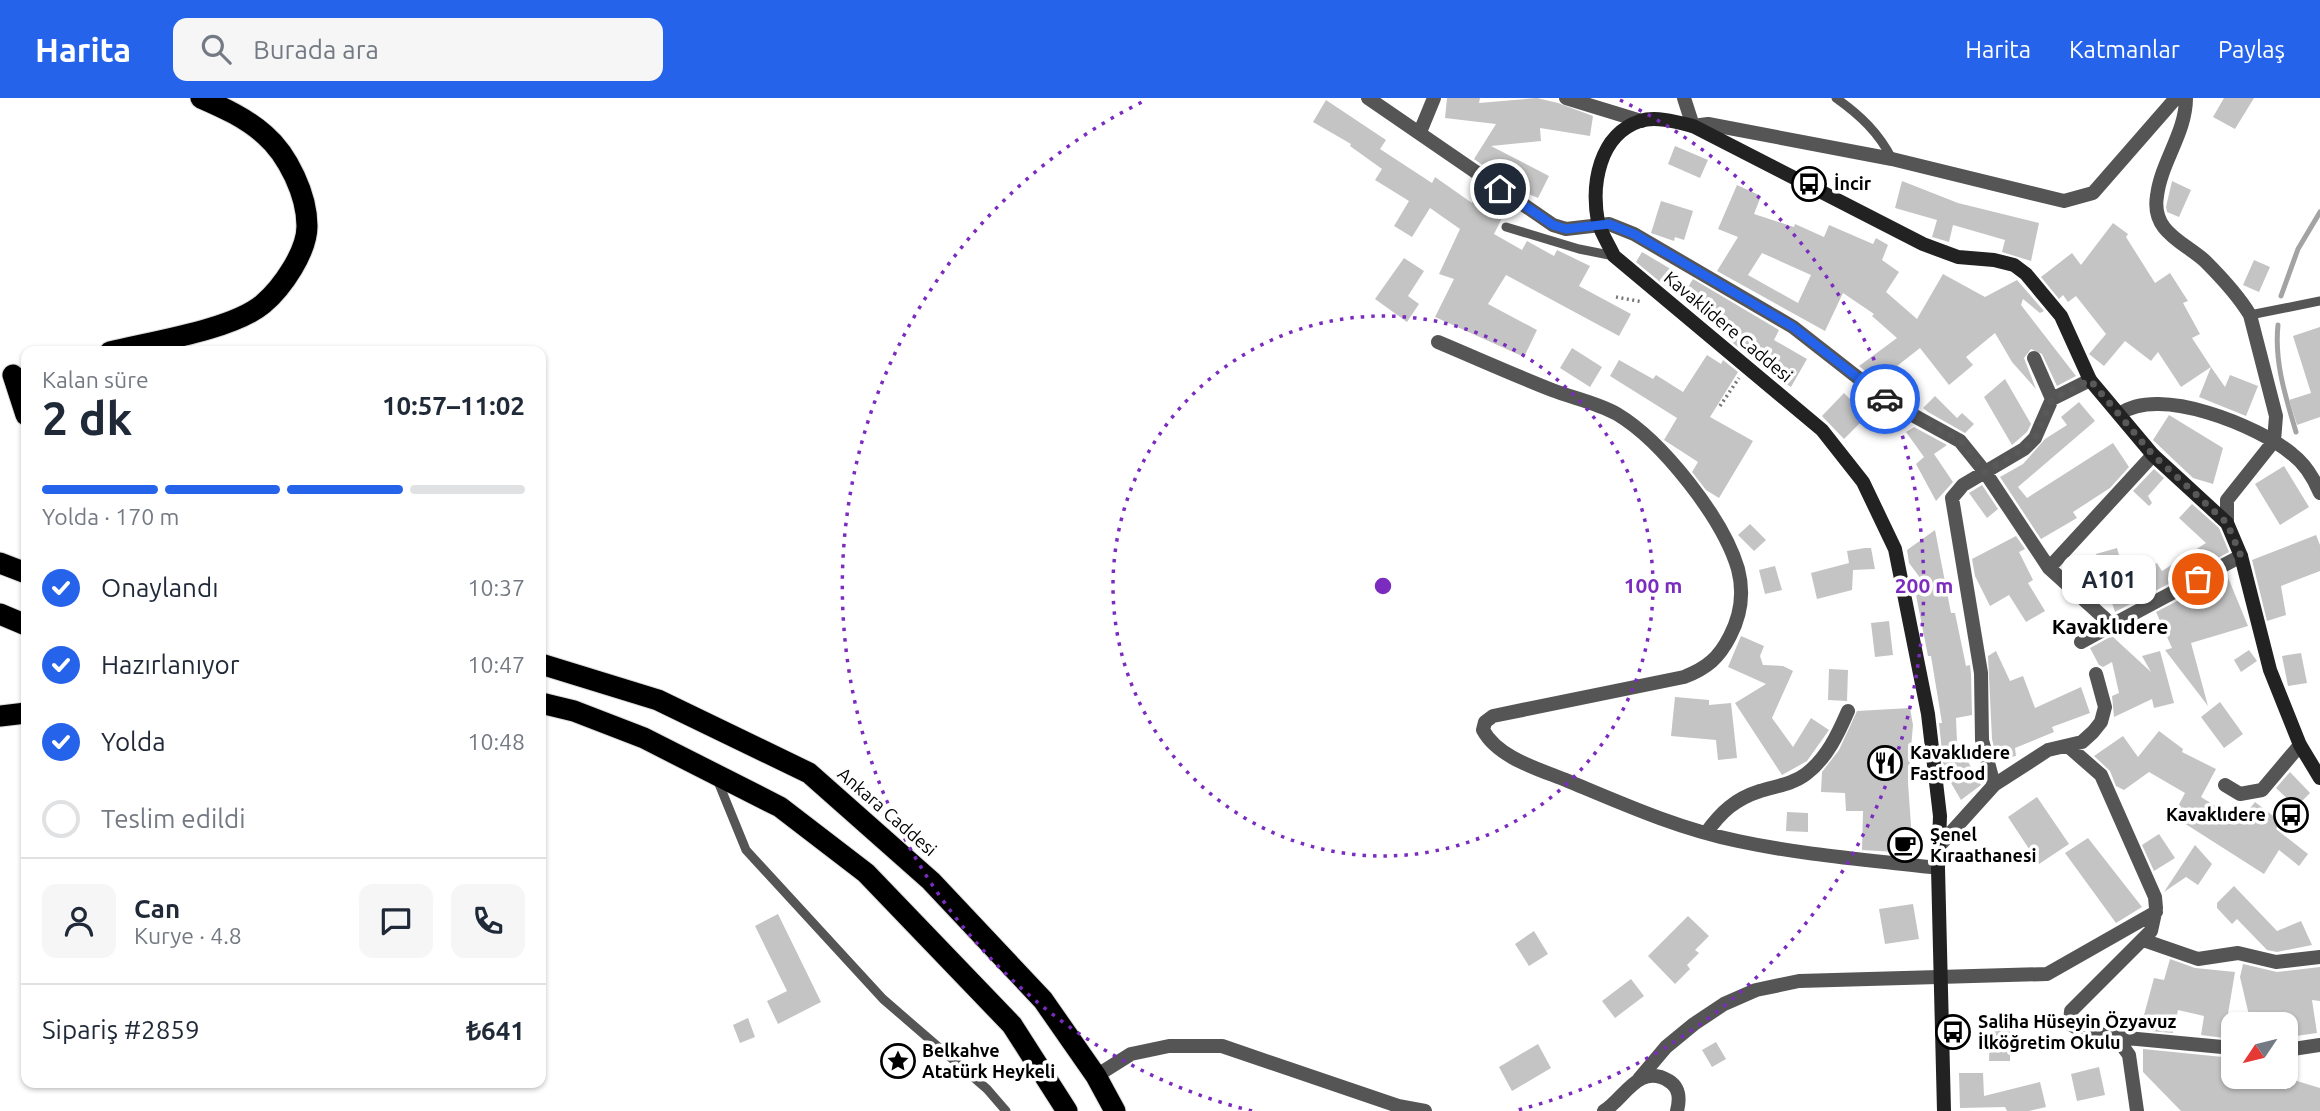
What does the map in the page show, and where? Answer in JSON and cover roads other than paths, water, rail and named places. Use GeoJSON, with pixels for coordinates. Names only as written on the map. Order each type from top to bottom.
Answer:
{"type":"FeatureCollection","features":[{"type":"Feature","properties":{"kind":"highway"},"geometry":{"type":"LineString","coordinates":[[135,346],[209,328],[262,305],[287,275],[307,228],[304,209],[289,167],[268,137],[243,117],[201,98]]}},
{"type":"Feature","properties":{"kind":"highway"},"geometry":{"type":"LineString","coordinates":[[13,375],[21,400]]}},
{"type":"Feature","properties":{"kind":"highway"},"geometry":{"type":"LineString","coordinates":[[0,563],[21,571]]}},
{"type":"Feature","properties":{"kind":"highway"},"geometry":{"type":"LineString","coordinates":[[0,612],[21,617]]}},
{"type":"Feature","properties":{"kind":"highway"},"geometry":{"type":"LineString","coordinates":[[0,612],[21,622]]}},
{"type":"Feature","properties":{"kind":"highway","name":"Ankara Caddesi"},"geometry":{"type":"LineString","coordinates":[[546,666],[657,699],[808,773],[931,881],[1043,1000],[1096,1076],[1115,1111]]}},
{"type":"Feature","properties":{"kind":"highway"},"geometry":{"type":"LineString","coordinates":[[546,704],[574,711],[644,738],[780,807],[866,873],[1012,1025],[1067,1111]]}},
{"type":"Feature","properties":{"kind":"highway"},"geometry":{"type":"LineString","coordinates":[[0,716],[21,714]]}},
{"type":"Feature","properties":{"kind":"street"},"geometry":{"type":"LineString","coordinates":[[1368,98],[1553,225],[1566,229],[1599,224],[1634,234],[1793,327],[1889,402],[1961,441],[2049,568],[2112,625]]}},
{"type":"Feature","properties":{"kind":"street"},"geometry":{"type":"LineString","coordinates":[[1420,132],[1434,98]]}},
{"type":"Feature","properties":{"kind":"street"},"geometry":{"type":"LineString","coordinates":[[1566,98],[1641,121],[1667,120],[1693,126],[1923,244],[1958,257],[1994,260],[2014,265],[2035,283],[2061,316],[2090,380],[2153,455],[2227,523]]}},
{"type":"Feature","properties":{"kind":"street"},"geometry":{"type":"LineString","coordinates":[[1684,98],[1693,126]]}},
{"type":"Feature","properties":{"kind":"street"},"geometry":{"type":"LineString","coordinates":[[1693,126],[1708,124],[1892,159],[2064,201],[2080,199],[2093,193],[2104,183],[2176,98]]}},
{"type":"Feature","properties":{"kind":"street"},"geometry":{"type":"LineString","coordinates":[[2186,98],[2186,113],[2157,195],[2159,221],[2177,243],[2202,258],[2222,278],[2250,315],[2276,416],[2274,442],[2227,500],[2227,523],[2241,556],[2270,670],[2300,744],[2320,778]]}},
{"type":"Feature","properties":{"kind":"street","name":"Kavaklidere Caddesi"},"geometry":{"type":"LineString","coordinates":[[1641,121],[1624,130],[1608,144],[1601,159],[1597,195],[1599,224],[1614,256],[1822,430],[1842,452],[1877,508],[1895,549],[1928,714],[1940,816],[1938,869],[1944,1111]]}},
{"type":"Feature","properties":{"kind":"street"},"geometry":{"type":"LineString","coordinates":[[1438,342],[1617,414],[1656,446],[1693,491],[1723,535],[1738,569],[1742,597],[1732,632],[1722,652],[1707,668],[1684,677],[1493,716],[1485,722],[1483,730],[1496,747],[1532,766],[1642,812],[1706,833],[1773,848],[1938,869]]}},
{"type":"Feature","properties":{"kind":"street"},"geometry":{"type":"LineString","coordinates":[[2034,358],[2052,399]]}},
{"type":"Feature","properties":{"kind":"street"},"geometry":{"type":"LineString","coordinates":[[1994,785],[1982,740],[1981,673],[1951,504],[1956,491],[2024,449],[2035,438],[2052,399],[2090,380]]}},
{"type":"Feature","properties":{"kind":"street"},"geometry":{"type":"LineString","coordinates":[[2120,414],[2143,404],[2196,408],[2274,442],[2294,455],[2320,493]]}},
{"type":"Feature","properties":{"kind":"street"},"geometry":{"type":"LineString","coordinates":[[2049,568],[2153,455]]}},
{"type":"Feature","properties":{"kind":"street"},"geometry":{"type":"LineString","coordinates":[[2081,642],[2241,556]]}},
{"type":"Feature","properties":{"kind":"street"},"geometry":{"type":"LineString","coordinates":[[1938,847],[1994,785],[2048,750],[2082,742],[2101,722],[2105,707],[2096,674]]}},
{"type":"Feature","properties":{"kind":"street"},"geometry":{"type":"LineString","coordinates":[[1706,833],[1722,811],[1741,798],[1784,785],[1805,775],[1819,762],[1836,738],[1848,711]]}},
{"type":"Feature","properties":{"kind":"street"},"geometry":{"type":"LineString","coordinates":[[2225,785],[2240,794],[2262,790],[2300,744]]}},
{"type":"Feature","properties":{"kind":"street"},"geometry":{"type":"LineString","coordinates":[[2069,747],[2101,775],[2155,897],[2151,931],[2071,1011],[2070,1024],[2082,1031],[2116,1037],[2221,1047]]}},
{"type":"Feature","properties":{"kind":"street"},"geometry":{"type":"LineString","coordinates":[[1604,1111],[1639,1079],[1666,1047],[1694,1024],[1724,1004],[1756,990],[1799,981],[2054,972],[2155,912]]}},
{"type":"Feature","properties":{"kind":"street"},"geometry":{"type":"LineString","coordinates":[[2143,940],[2198,959],[2238,953],[2276,962],[2320,957]]}},
{"type":"Feature","properties":{"kind":"street"},"geometry":{"type":"LineString","coordinates":[[2116,1037],[2129,1055],[2137,1111]]}},
{"type":"Feature","properties":{"kind":"street"},"geometry":{"type":"LineString","coordinates":[[2298,1048],[2320,1045]]}},
{"type":"Feature","properties":{"kind":"street"},"geometry":{"type":"LineString","coordinates":[[1096,1076],[1131,1054],[1169,1046],[1223,1046],[1398,1107],[1425,1111]]}},
{"type":"Feature","properties":{"kind":"street"},"geometry":{"type":"LineString","coordinates":[[1639,1079],[1655,1076],[1673,1084],[1680,1097],[1677,1111]]}},
{"type":"Feature","properties":{"kind":"lane"},"geometry":{"type":"LineString","coordinates":[[1836,98],[1865,120],[1884,142],[1892,159]]}},
{"type":"Feature","properties":{"kind":"lane"},"geometry":{"type":"LineString","coordinates":[[1506,227],[1579,250],[1614,256]]}},
{"type":"Feature","properties":{"kind":"lane"},"geometry":{"type":"LineString","coordinates":[[2250,315],[2320,301]]}},
{"type":"Feature","properties":{"kind":"lane"},"geometry":{"type":"LineString","coordinates":[[715,774],[746,850],[883,999],[987,1089],[1006,1111]]}},
{"type":"Feature","properties":{"kind":"waterway"},"geometry":{"type":"LineString","coordinates":[[2281,296],[2298,249],[2320,212]]}},
{"type":"Feature","properties":{"kind":"waterway"},"geometry":{"type":"LineString","coordinates":[[2278,325],[2279,366],[2296,432]]}},
{"type":"Feature","properties":{"kind":"place","name":"İncir"},"geometry":{"type":"Point","coordinates":[1809,184]}},
{"type":"Feature","properties":{"kind":"place","name":"A101"},"geometry":{"type":"Point","coordinates":[2198,579]}},
{"type":"Feature","properties":{"kind":"place","name":"Kavaklıdere Fastfood"},"geometry":{"type":"Point","coordinates":[1885,763]}},
{"type":"Feature","properties":{"kind":"place","name":"Kavaklıdere"},"geometry":{"type":"Point","coordinates":[2291,815]}},
{"type":"Feature","properties":{"kind":"place","name":"Şenel Kıraathanesi"},"geometry":{"type":"Point","coordinates":[1905,845]}},
{"type":"Feature","properties":{"kind":"place","name":"Saliha Hüseyin Özyavuz İlköğretim Okulu"},"geometry":{"type":"Point","coordinates":[1953,1032]}},
{"type":"Feature","properties":{"kind":"place","name":"Belkahve Atatürk Heykeli"},"geometry":{"type":"Point","coordinates":[898,1061]}},
{"type":"Feature","properties":{"kind":"district","name":"Kavaklıdere"},"geometry":{"type":"Point","coordinates":[2110,627]}}]}
